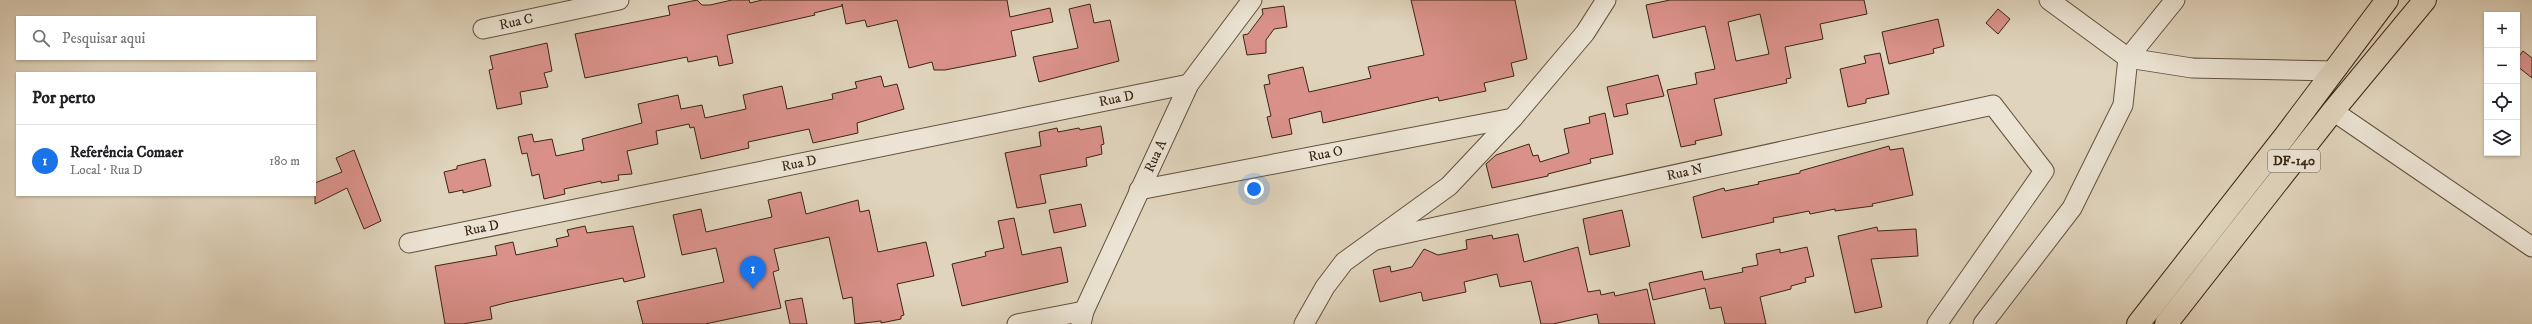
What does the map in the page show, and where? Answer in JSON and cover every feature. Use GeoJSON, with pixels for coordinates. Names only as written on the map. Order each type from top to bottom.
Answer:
{"type":"FeatureCollection","features":[{"type":"Feature","properties":{"kind":"main road","name":"DF-140"},"geometry":{"type":"LineString","coordinates":[[2138,324],[2334,71],[2387,0]]}},
{"type":"Feature","properties":{"kind":"main road","name":"DF-140"},"geometry":{"type":"LineString","coordinates":[[2166,324],[2333,111],[2425,0]]}},
{"type":"Feature","properties":{"kind":"street","name":"Rua C"},"geometry":{"type":"LineString","coordinates":[[483,29],[619,0]]}},
{"type":"Feature","properties":{"kind":"street","name":"Rua A"},"geometry":{"type":"LineString","coordinates":[[1082,317],[1139,190],[1189,84],[1252,0]]}},
{"type":"Feature","properties":{"kind":"street"},"geometry":{"type":"LineString","coordinates":[[1304,324],[1325,287],[1344,262],[1449,186],[1513,118],[1585,33],[1606,0]]}},
{"type":"Feature","properties":{"kind":"street"},"geometry":{"type":"LineString","coordinates":[[2049,0],[2128,58],[2192,68],[2334,71]]}},
{"type":"Feature","properties":{"kind":"street"},"geometry":{"type":"LineString","coordinates":[[1983,324],[2072,208],[2123,105],[2128,58],[2175,0]]}},
{"type":"Feature","properties":{"kind":"street","name":"Rua D"},"geometry":{"type":"LineString","coordinates":[[409,243],[1189,84]]}},
{"type":"Feature","properties":{"kind":"street","name":"Rua N"},"geometry":{"type":"LineString","coordinates":[[1376,240],[1993,105],[2044,171],[1937,324]]}},
{"type":"Feature","properties":{"kind":"street"},"geometry":{"type":"LineString","coordinates":[[2333,111],[2532,246]]}},
{"type":"Feature","properties":{"kind":"street","name":"Rua O"},"geometry":{"type":"LineString","coordinates":[[1139,190],[1513,118]]}},
{"type":"Feature","properties":{"kind":"street"},"geometry":{"type":"LineString","coordinates":[[1017,324],[1082,317]]}},
{"type":"Feature","properties":{"kind":"building"},"geometry":{"type":"Polygon","coordinates":[[[697,0],[702,5],[710,5],[732,0],[749,0],[750,3],[762,0],[1007,0],[1010,17],[1050,8],[1053,22],[1011,31],[1016,56],[945,70],[934,70],[932,62],[909,68],[897,20],[867,27],[865,20],[846,24],[842,4],[842,6],[814,13],[815,15],[727,35],[733,63],[719,66],[717,56],[688,62],[687,57],[585,78],[575,34],[670,15],[668,6],[697,0]]]}},
{"type":"Feature","properties":{"kind":"building"},"geometry":{"type":"Polygon","coordinates":[[[1411,0],[1515,0],[1527,59],[1511,63],[1514,76],[1484,83],[1486,91],[1439,101],[1438,97],[1323,123],[1321,111],[1289,119],[1292,134],[1272,138],[1267,117],[1271,116],[1264,85],[1270,84],[1268,75],[1303,67],[1309,92],[1371,78],[1368,67],[1424,55],[1411,0]]]}},
{"type":"Feature","properties":{"kind":"building"},"geometry":{"type":"Polygon","coordinates":[[[1670,0],[1864,0],[1867,14],[1820,24],[1823,39],[1785,47],[1791,78],[1786,79],[1787,83],[1714,99],[1722,135],[1695,141],[1696,144],[1681,147],[1667,90],[1697,84],[1695,73],[1715,69],[1705,26],[1653,38],[1646,5],[1670,0]],[[1760,14],[1728,22],[1736,61],[1769,54],[1760,14]]]}},
{"type":"Feature","properties":{"kind":"building"},"geometry":{"type":"Polygon","coordinates":[[[1090,4],[1094,23],[1110,20],[1119,61],[1039,82],[1033,57],[1078,48],[1069,9],[1090,4]]]}},
{"type":"Feature","properties":{"kind":"building"},"geometry":{"type":"Polygon","coordinates":[[[1284,6],[1287,27],[1274,29],[1266,40],[1266,53],[1247,55],[1243,35],[1248,34],[1263,14],[1262,9],[1284,6]]]}},
{"type":"Feature","properties":{"kind":"building"},"geometry":{"type":"Polygon","coordinates":[[[1998,9],[2010,19],[1998,34],[1986,23],[1998,9]]]}},
{"type":"Feature","properties":{"kind":"building"},"geometry":{"type":"Polygon","coordinates":[[[1938,19],[1944,46],[1933,49],[1934,53],[1889,64],[1882,32],[1938,19]]]}},
{"type":"Feature","properties":{"kind":"building"},"geometry":{"type":"Polygon","coordinates":[[[547,43],[552,71],[544,73],[548,87],[520,92],[522,104],[497,109],[489,70],[493,69],[490,56],[547,43]]]}},
{"type":"Feature","properties":{"kind":"building"},"geometry":{"type":"Polygon","coordinates":[[[2523,51],[2532,58],[2532,78],[2520,68],[2520,55],[2523,51]]]}},
{"type":"Feature","properties":{"kind":"building"},"geometry":{"type":"Polygon","coordinates":[[[1880,53],[1889,94],[1866,99],[1866,103],[1848,107],[1840,69],[1866,63],[1864,56],[1880,53]]]}},
{"type":"Feature","properties":{"kind":"building"},"geometry":{"type":"Polygon","coordinates":[[[1658,75],[1664,96],[1626,104],[1628,114],[1614,117],[1607,87],[1658,75]]]}},
{"type":"Feature","properties":{"kind":"building"},"geometry":{"type":"Polygon","coordinates":[[[881,76],[884,87],[897,84],[904,109],[857,123],[858,133],[813,143],[809,129],[748,142],[749,148],[701,159],[694,127],[690,128],[689,124],[656,131],[658,144],[627,151],[632,174],[618,175],[619,180],[601,183],[601,181],[564,189],[565,194],[544,199],[539,174],[532,176],[527,153],[522,154],[518,137],[532,134],[534,142],[552,139],[556,156],[584,150],[582,139],[642,123],[638,104],[678,95],[681,109],[702,105],[705,118],[746,109],[743,95],[782,86],[787,109],[833,99],[832,94],[857,88],[855,82],[881,76]]]}},
{"type":"Feature","properties":{"kind":"building"},"geometry":{"type":"Polygon","coordinates":[[[1605,113],[1613,154],[1590,159],[1591,163],[1548,174],[1548,176],[1492,188],[1486,164],[1496,155],[1529,144],[1533,156],[1538,155],[1540,162],[1569,153],[1564,129],[1590,123],[1589,117],[1605,113]]]}},
{"type":"Feature","properties":{"kind":"building"},"geometry":{"type":"Polygon","coordinates":[[[1101,126],[1104,144],[1101,145],[1102,154],[1086,158],[1087,166],[1040,175],[1046,203],[1017,208],[1005,153],[1041,146],[1039,132],[1057,128],[1058,132],[1101,126]]]}},
{"type":"Feature","properties":{"kind":"building"},"geometry":{"type":"Polygon","coordinates":[[[1889,146],[1890,150],[1903,148],[1913,195],[1872,204],[1873,206],[1835,211],[1835,209],[1810,214],[1809,211],[1773,218],[1774,222],[1702,238],[1693,197],[1724,188],[1725,191],[1759,184],[1758,182],[1800,173],[1800,171],[1889,146]]]}},
{"type":"Feature","properties":{"kind":"building"},"geometry":{"type":"Polygon","coordinates":[[[354,150],[381,221],[364,229],[347,188],[315,204],[316,183],[342,172],[336,158],[354,150]]]}},
{"type":"Feature","properties":{"kind":"building"},"geometry":{"type":"Polygon","coordinates":[[[485,159],[491,186],[463,193],[463,190],[449,193],[444,172],[457,169],[457,166],[485,159]]]}},
{"type":"Feature","properties":{"kind":"building"},"geometry":{"type":"Polygon","coordinates":[[[801,192],[806,214],[858,200],[860,212],[869,210],[878,252],[926,242],[934,276],[897,284],[904,315],[901,316],[901,319],[881,323],[881,321],[855,324],[852,297],[843,299],[829,237],[774,249],[779,270],[773,272],[781,308],[705,324],[643,324],[637,301],[724,282],[716,248],[682,255],[673,215],[701,209],[706,232],[772,217],[768,200],[801,192]]]}},
{"type":"Feature","properties":{"kind":"building"},"geometry":{"type":"Polygon","coordinates":[[[1081,204],[1086,226],[1054,233],[1049,210],[1081,204]]]}},
{"type":"Feature","properties":{"kind":"building"},"geometry":{"type":"Polygon","coordinates":[[[1622,210],[1630,246],[1590,255],[1583,219],[1622,210]]]}},
{"type":"Feature","properties":{"kind":"building"},"geometry":{"type":"Polygon","coordinates":[[[1014,218],[1022,255],[1061,247],[1068,282],[962,306],[952,264],[986,256],[985,252],[1004,248],[998,221],[1014,218]]]}},
{"type":"Feature","properties":{"kind":"building"},"geometry":{"type":"Polygon","coordinates":[[[585,226],[587,233],[633,226],[645,277],[624,282],[623,278],[509,302],[490,307],[492,319],[463,324],[445,324],[435,266],[497,255],[495,246],[513,242],[516,255],[558,246],[556,239],[569,236],[567,230],[585,226]]]}},
{"type":"Feature","properties":{"kind":"building"},"geometry":{"type":"Polygon","coordinates":[[[1877,227],[1878,231],[1916,229],[1918,256],[1871,259],[1882,307],[1855,313],[1838,236],[1877,227]]]}},
{"type":"Feature","properties":{"kind":"building"},"geometry":{"type":"Polygon","coordinates":[[[1518,234],[1524,262],[1578,247],[1588,292],[1600,290],[1601,295],[1614,292],[1615,296],[1647,289],[1655,324],[1599,324],[1597,314],[1553,324],[1541,324],[1531,281],[1500,287],[1497,274],[1464,282],[1466,292],[1423,301],[1421,292],[1380,302],[1373,270],[1390,266],[1391,272],[1412,267],[1424,249],[1438,255],[1467,249],[1466,240],[1492,235],[1493,239],[1518,234]]]}},
{"type":"Feature","properties":{"kind":"building"},"geometry":{"type":"Polygon","coordinates":[[[1807,247],[1814,276],[1805,278],[1806,282],[1791,286],[1791,289],[1760,297],[1766,324],[1725,324],[1721,307],[1710,309],[1705,288],[1653,300],[1649,283],[1702,271],[1704,280],[1743,272],[1742,268],[1758,265],[1756,254],[1780,249],[1780,253],[1807,247]]]}},
{"type":"Feature","properties":{"kind":"building"},"geometry":{"type":"Polygon","coordinates":[[[802,298],[807,324],[790,324],[785,301],[802,298]]]}},
{"type":"Feature","properties":{"kind":"place","name":"Referência Comaer"},"geometry":{"type":"Point","coordinates":[753,289]}}]}
